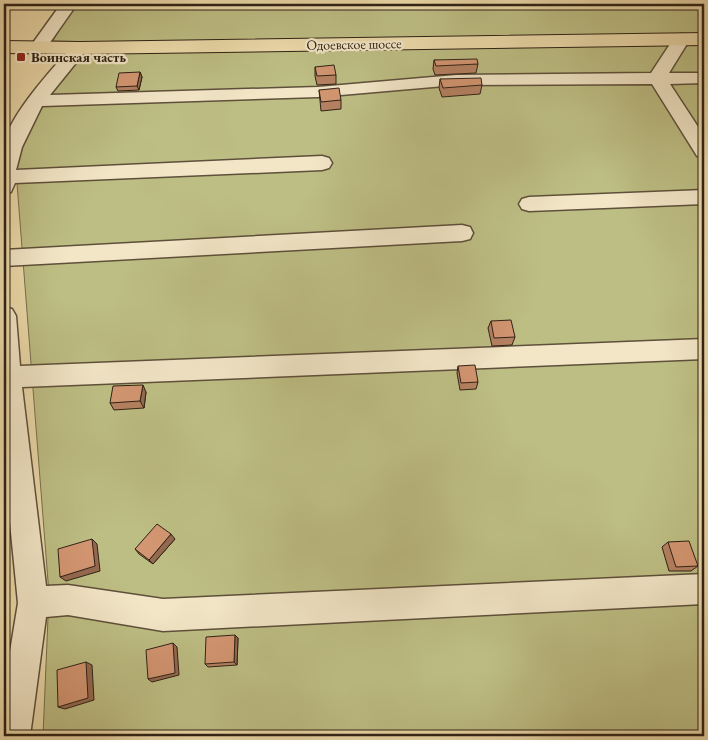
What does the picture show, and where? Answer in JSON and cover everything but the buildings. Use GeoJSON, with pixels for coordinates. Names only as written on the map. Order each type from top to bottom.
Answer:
{"type":"FeatureCollection","features":[{"type":"Feature","properties":{"kind":"main road","name":"Одоевское шоссе"},"geometry":{"type":"LineString","coordinates":[[4,47],[80,48],[704,39]]}},
{"type":"Feature","properties":{"kind":"street"},"geometry":{"type":"LineString","coordinates":[[38,47],[70,4]]}},
{"type":"Feature","properties":{"kind":"street"},"geometry":{"type":"LineString","coordinates":[[657,78],[682,39]]}},
{"type":"Feature","properties":{"kind":"street"},"geometry":{"type":"LineString","coordinates":[[4,187],[8,155],[24,118],[36,100],[80,48]]}},
{"type":"Feature","properties":{"kind":"street"},"geometry":{"type":"LineString","coordinates":[[657,78],[704,151]]}},
{"type":"Feature","properties":{"kind":"street"},"geometry":{"type":"LineString","coordinates":[[36,100],[318,92],[456,80],[704,78]]}},
{"type":"Feature","properties":{"kind":"street"},"geometry":{"type":"LineString","coordinates":[[4,122],[24,118]]}},
{"type":"Feature","properties":{"kind":"street"},"geometry":{"type":"LineString","coordinates":[[4,177],[322,164]]}},
{"type":"Feature","properties":{"kind":"street"},"geometry":{"type":"LineString","coordinates":[[529,204],[704,197]]}},
{"type":"Feature","properties":{"kind":"street"},"geometry":{"type":"LineString","coordinates":[[4,258],[462,233]]}},
{"type":"Feature","properties":{"kind":"street"},"geometry":{"type":"LineString","coordinates":[[4,316],[8,377],[33,603],[13,736]]}},
{"type":"Feature","properties":{"kind":"street"},"geometry":{"type":"LineString","coordinates":[[8,377],[704,349]]}},
{"type":"Feature","properties":{"kind":"street"},"geometry":{"type":"LineString","coordinates":[[33,603],[68,600],[164,615],[704,589]]}},
{"type":"Feature","properties":{"kind":"green space"},"geometry":{"type":"Polygon","coordinates":[[[168,4],[704,4],[704,736],[43,736],[49,594],[15,158],[27,119],[95,42],[53,41],[73,6],[168,4]]]}},
{"type":"Feature","properties":{"kind":"place","name":"Воинская часть"},"geometry":{"type":"Point","coordinates":[21,57]}}]}
